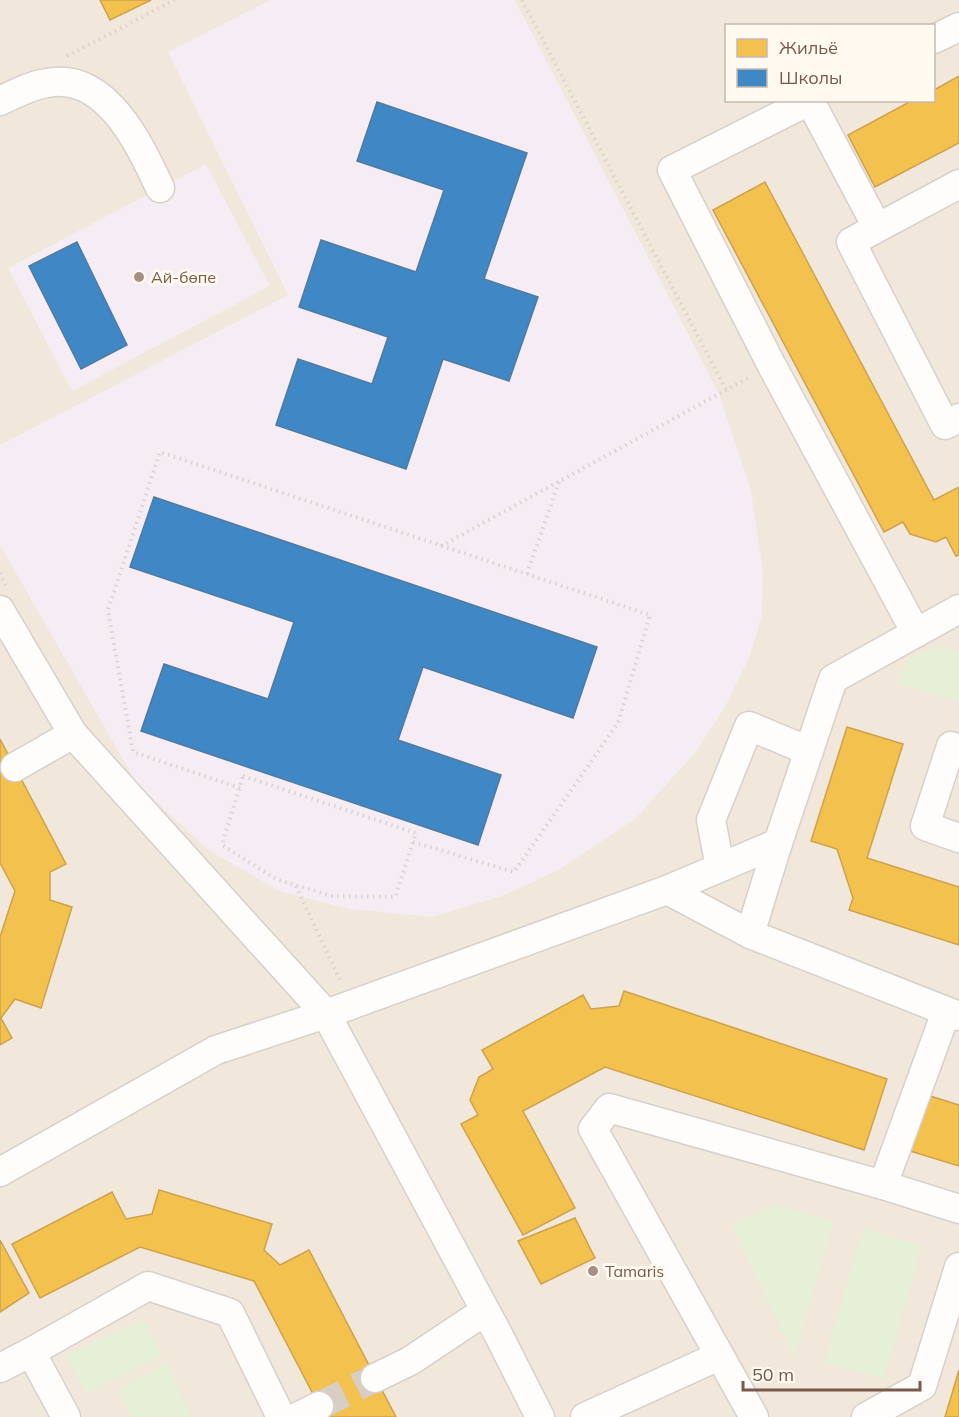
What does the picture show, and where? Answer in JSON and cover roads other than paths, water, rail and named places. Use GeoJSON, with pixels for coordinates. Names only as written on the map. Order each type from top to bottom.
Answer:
{"type":"FeatureCollection","features":[{"type":"Feature","properties":{"kind":"street"},"geometry":{"type":"LineString","coordinates":[[935,38],[959,27]]}},
{"type":"Feature","properties":{"kind":"street"},"geometry":{"type":"LineString","coordinates":[[0,101],[48,82],[71,82],[94,92],[110,105],[125,125],[160,188]]}},
{"type":"Feature","properties":{"kind":"street"},"geometry":{"type":"LineString","coordinates":[[809,102],[672,170],[772,366],[916,633]]}},
{"type":"Feature","properties":{"kind":"street"},"geometry":{"type":"LineString","coordinates":[[812,102],[877,227]]}},
{"type":"Feature","properties":{"kind":"street"},"geometry":{"type":"LineString","coordinates":[[959,184],[851,242],[945,425],[959,418]]}},
{"type":"Feature","properties":{"kind":"street"},"geometry":{"type":"LineString","coordinates":[[750,934],[833,679],[959,609]]}},
{"type":"Feature","properties":{"kind":"street"},"geometry":{"type":"LineString","coordinates":[[0,610],[73,734],[338,1009],[485,1311],[540,1417]]}},
{"type":"Feature","properties":{"kind":"street"},"geometry":{"type":"LineString","coordinates":[[720,867],[711,820],[749,726],[809,751]]}},
{"type":"Feature","properties":{"kind":"street"},"geometry":{"type":"LineString","coordinates":[[15,767],[73,734]]}},
{"type":"Feature","properties":{"kind":"street"},"geometry":{"type":"LineString","coordinates":[[959,749],[951,746],[925,826],[959,838]]}},
{"type":"Feature","properties":{"kind":"street"},"geometry":{"type":"LineString","coordinates":[[0,1172],[216,1050],[338,1009],[668,890],[778,843]]}},
{"type":"Feature","properties":{"kind":"street"},"geometry":{"type":"LineString","coordinates":[[668,890],[750,934],[952,1014],[883,1185]]}},
{"type":"Feature","properties":{"kind":"street"},"geometry":{"type":"LineString","coordinates":[[754,1417],[593,1129],[609,1108],[883,1185],[959,1209]]}},
{"type":"Feature","properties":{"kind":"street"},"geometry":{"type":"LineString","coordinates":[[866,1417],[922,1386],[959,1267]]}},
{"type":"Feature","properties":{"kind":"street"},"geometry":{"type":"LineString","coordinates":[[0,1368],[148,1286],[230,1313],[282,1417]]}},
{"type":"Feature","properties":{"kind":"street"},"geometry":{"type":"LineString","coordinates":[[375,1378],[410,1361],[485,1311]]}},
{"type":"Feature","properties":{"kind":"street"},"geometry":{"type":"LineString","coordinates":[[31,1352],[66,1417]]}},
{"type":"Feature","properties":{"kind":"street"},"geometry":{"type":"LineString","coordinates":[[585,1417],[719,1356]]}},
{"type":"Feature","properties":{"kind":"tunnel"},"geometry":{"type":"LineString","coordinates":[[319,1406],[375,1378]]}},
{"type":"Feature","properties":{"kind":"place","name":"Ай-бөпе"},"geometry":{"type":"Point","coordinates":[139,277]}},
{"type":"Feature","properties":{"kind":"place","name":"Tamaris"},"geometry":{"type":"Point","coordinates":[593,1271]}}]}
